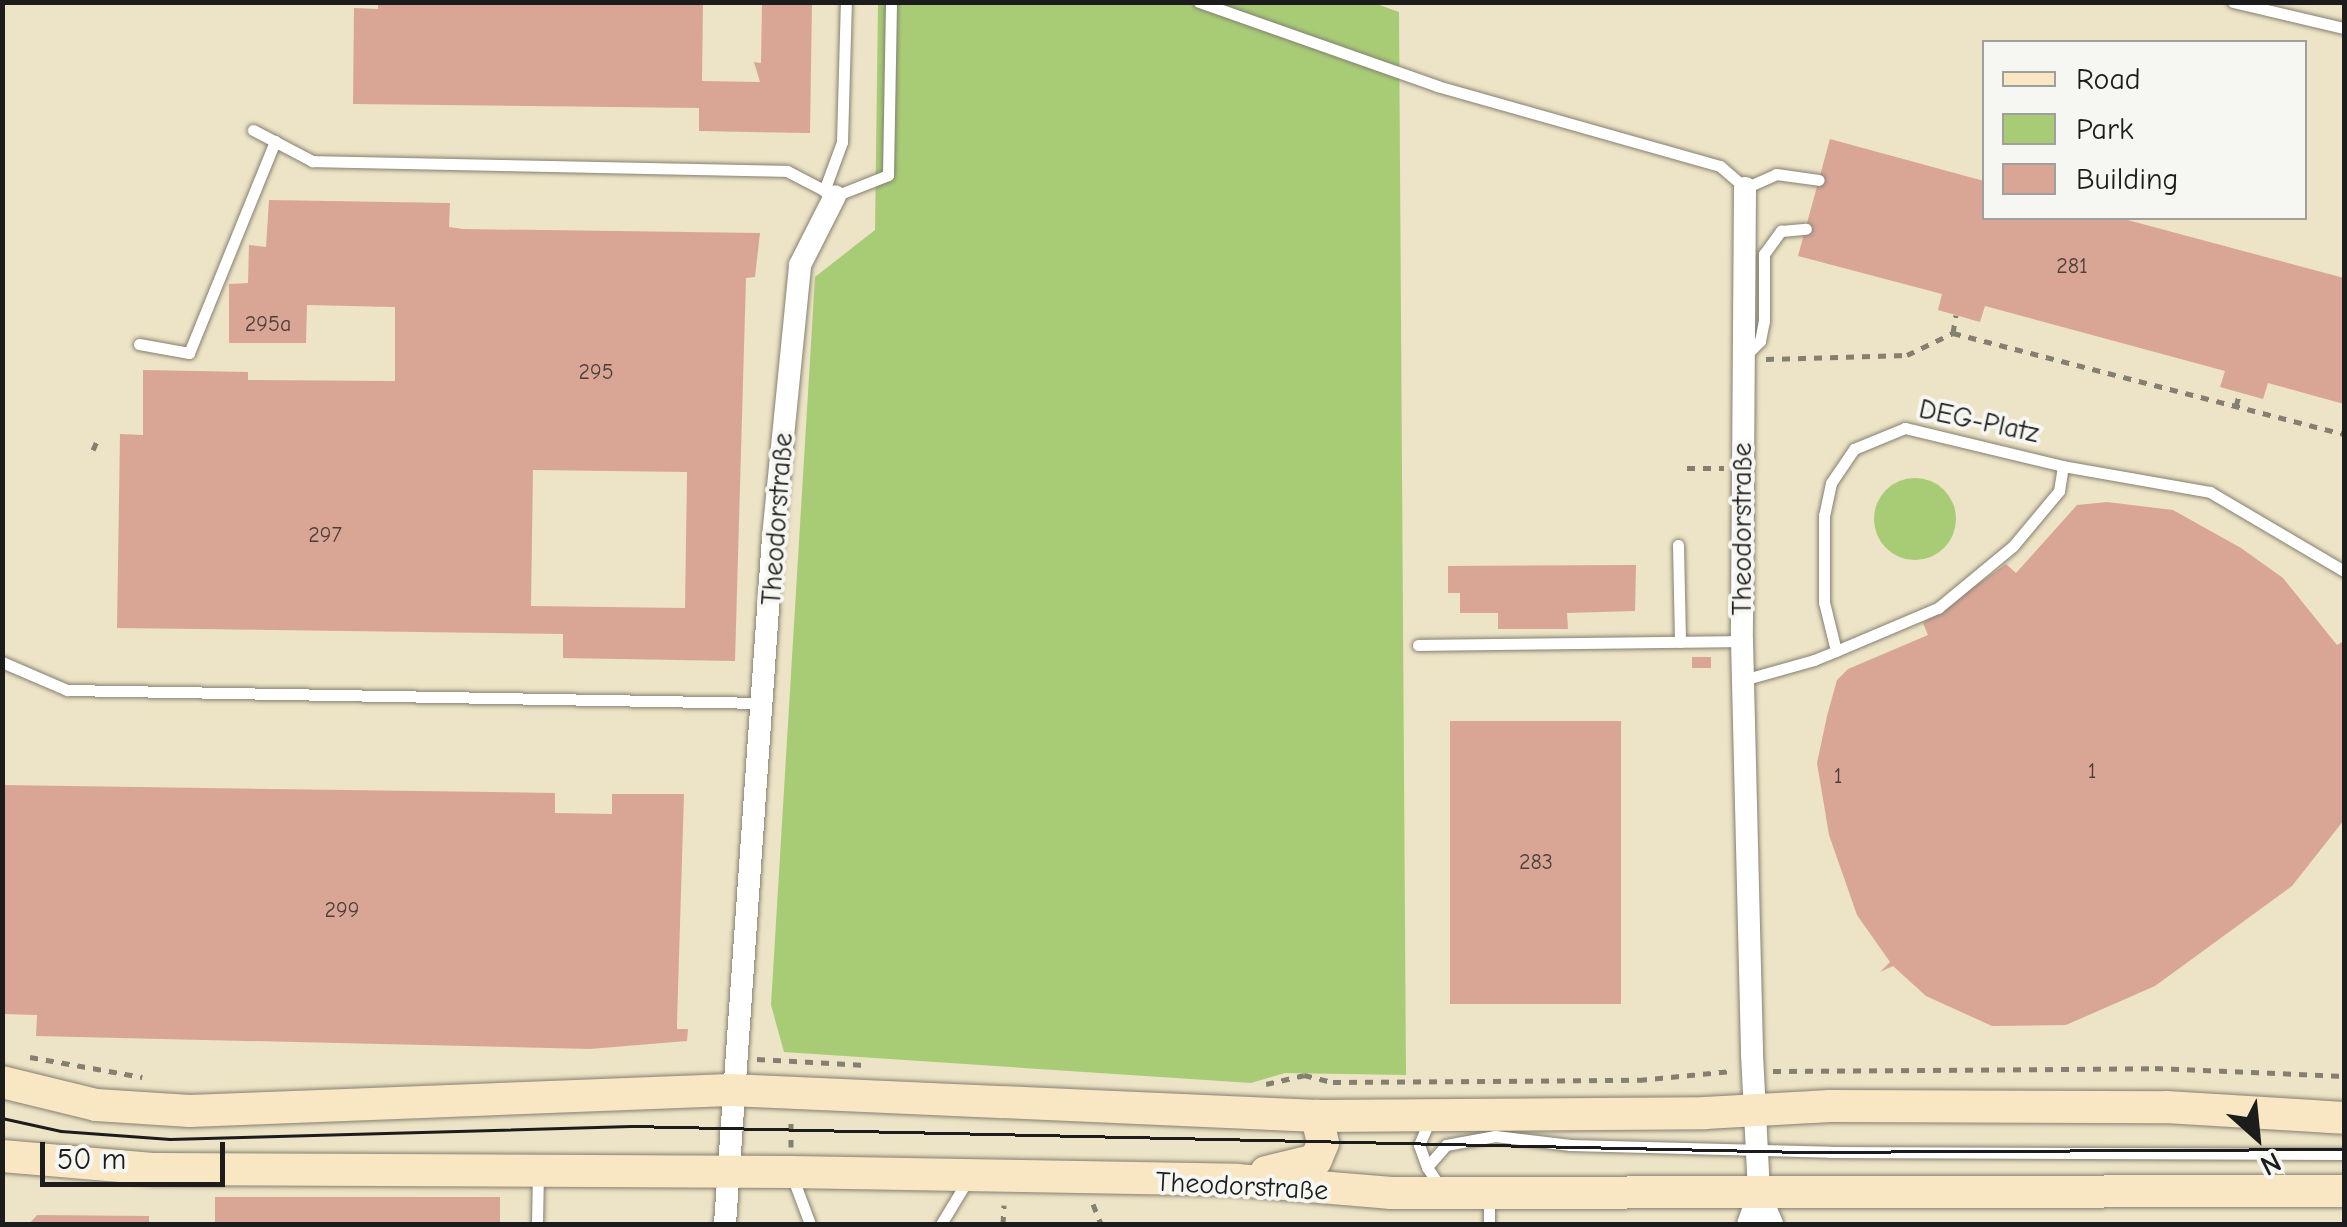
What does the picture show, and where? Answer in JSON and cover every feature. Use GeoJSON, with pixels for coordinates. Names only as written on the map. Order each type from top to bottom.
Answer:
{"type":"FeatureCollection","features":[{"type":"Feature","properties":{"kind":"main road"},"geometry":{"type":"LineString","coordinates":[[6,1068],[96,1106],[190,1111],[732,1074],[793,1095],[1317,1116],[2166,1107],[2344,1118]]}},
{"type":"Feature","properties":{"kind":"main road"},"geometry":{"type":"LineString","coordinates":[[1238,1180],[1316,1160],[1324,1144],[1317,1116]]}},
{"type":"Feature","properties":{"kind":"main road","name":"Theodorstraße"},"geometry":{"type":"LineString","coordinates":[[2,1156],[155,1169],[538,1169],[1436,1180],[1489,1209],[1759,1193],[2344,1191]]}},
{"type":"Feature","properties":{"kind":"street","name":"Theodorstraße"},"geometry":{"type":"LineString","coordinates":[[1745,188],[1742,641],[1759,1193]]}},
{"type":"Feature","properties":{"kind":"street","name":"Theodorstraße"},"geometry":{"type":"LineString","coordinates":[[726,1171],[765,703],[773,537],[800,265],[830,193]]}},
{"type":"Feature","properties":{"kind":"street"},"geometry":{"type":"LineString","coordinates":[[726,1171],[726,1224]]}},
{"type":"Feature","properties":{"kind":"street"},"geometry":{"type":"LineString","coordinates":[[1748,1224],[1759,1193]]}},
{"type":"Feature","properties":{"kind":"street"},"geometry":{"type":"LineString","coordinates":[[1759,1193],[1772,1224]]}},
{"type":"Feature","properties":{"kind":"lane"},"geometry":{"type":"LineString","coordinates":[[830,193],[842,142],[846,2]]}},
{"type":"Feature","properties":{"kind":"lane"},"geometry":{"type":"LineString","coordinates":[[254,130],[312,161],[787,171],[830,193],[888,175],[892,2]]}},
{"type":"Feature","properties":{"kind":"lane"},"geometry":{"type":"LineString","coordinates":[[1199,2],[1437,86],[1720,166],[1745,188],[1776,174],[1819,180]]}},
{"type":"Feature","properties":{"kind":"lane"},"geometry":{"type":"LineString","coordinates":[[2233,2],[2344,28]]}},
{"type":"Feature","properties":{"kind":"lane"},"geometry":{"type":"LineString","coordinates":[[140,344],[189,353],[275,142]]}},
{"type":"Feature","properties":{"kind":"lane"},"geometry":{"type":"LineString","coordinates":[[1741,360],[1760,341],[1764,321],[1764,254],[1782,231],[1806,229]]}},
{"type":"Feature","properties":{"kind":"lane","name":"DEG-Platz"},"geometry":{"type":"LineString","coordinates":[[1743,680],[1836,651],[1938,608],[1987,572],[2059,491],[2063,466],[1905,428],[1854,449],[1831,483],[1824,516],[1824,602],[1836,651]]}},
{"type":"Feature","properties":{"kind":"lane"},"geometry":{"type":"LineString","coordinates":[[2063,466],[2210,492],[2344,571]]}},
{"type":"Feature","properties":{"kind":"lane"},"geometry":{"type":"LineString","coordinates":[[1678,546],[1680,642]]}},
{"type":"Feature","properties":{"kind":"lane"},"geometry":{"type":"LineString","coordinates":[[1418,645],[1742,641]]}},
{"type":"Feature","properties":{"kind":"lane"},"geometry":{"type":"LineString","coordinates":[[2,662],[67,690],[765,703]]}},
{"type":"Feature","properties":{"kind":"lane"},"geometry":{"type":"LineString","coordinates":[[1436,1180],[1420,1156],[1423,1125],[1446,1114]]}},
{"type":"Feature","properties":{"kind":"lane"},"geometry":{"type":"LineString","coordinates":[[1436,1180],[1446,1145],[1466,1136],[1757,1150],[2344,1154]]}},
{"type":"Feature","properties":{"kind":"lane"},"geometry":{"type":"LineString","coordinates":[[537,1224],[538,1169]]}},
{"type":"Feature","properties":{"kind":"lane"},"geometry":{"type":"LineString","coordinates":[[790,1172],[810,1224]]}},
{"type":"Feature","properties":{"kind":"lane"},"geometry":{"type":"LineString","coordinates":[[941,1224],[970,1176]]}},
{"type":"Feature","properties":{"kind":"path"},"geometry":{"type":"LineString","coordinates":[[1953,332],[1956,315]]}},
{"type":"Feature","properties":{"kind":"path"},"geometry":{"type":"LineString","coordinates":[[1741,360],[1907,355],[1953,332],[2344,434]]}},
{"type":"Feature","properties":{"kind":"path"},"geometry":{"type":"LineString","coordinates":[[2236,406],[2240,392]]}},
{"type":"Feature","properties":{"kind":"path"},"geometry":{"type":"LineString","coordinates":[[93,450],[97,442]]}},
{"type":"Feature","properties":{"kind":"path"},"geometry":{"type":"LineString","coordinates":[[1687,468],[1742,468]]}},
{"type":"Feature","properties":{"kind":"path"},"geometry":{"type":"LineString","coordinates":[[732,1074],[886,1066]]}},
{"type":"Feature","properties":{"kind":"path"},"geometry":{"type":"LineString","coordinates":[[6,1068],[159,1078]]}},
{"type":"Feature","properties":{"kind":"path"},"geometry":{"type":"LineString","coordinates":[[1251,1088],[1304,1075],[1332,1082],[1639,1080],[1753,1070],[2155,1068],[2344,1076]]}},
{"type":"Feature","properties":{"kind":"path"},"geometry":{"type":"LineString","coordinates":[[790,1172],[793,1095]]}},
{"type":"Feature","properties":{"kind":"path"},"geometry":{"type":"LineString","coordinates":[[1003,1224],[1004,1215]]}},
{"type":"Feature","properties":{"kind":"path"},"geometry":{"type":"LineString","coordinates":[[1677,1224],[1690,1224]]}},
{"type":"Feature","properties":{"kind":"green space"},"geometry":{"type":"Polygon","coordinates":[[[1371,2],[1399,12],[1406,1075],[1285,1073],[1251,1083],[784,1052],[771,1005],[815,277],[875,230],[878,3],[1371,2]]]}},
{"type":"Feature","properties":{"kind":"green space"},"geometry":{"type":"Polygon","coordinates":[[[1915,478],[1931,481],[1944,490],[1953,503],[1953,535],[1944,548],[1931,557],[1915,560],[1899,557],[1886,548],[1877,535],[1874,519],[1877,503],[1886,490],[1899,481],[1915,478]]]}},
{"type":"Feature","properties":{"kind":"building"},"geometry":{"type":"Polygon","coordinates":[[[378,2],[703,2],[702,81],[760,82],[754,62],[761,63],[762,2],[812,2],[810,133],[699,131],[699,108],[353,104],[354,8],[378,9],[378,2]]]}},
{"type":"Feature","properties":{"kind":"building"},"geometry":{"type":"Polygon","coordinates":[[[1830,139],[1982,180],[1982,220],[2127,220],[2344,278],[2344,404],[2268,383],[2263,399],[2220,387],[2225,371],[1985,306],[1980,322],[1938,310],[1942,294],[1798,256],[1830,139]]]}},
{"type":"Feature","properties":{"kind":"building"},"geometry":{"type":"Polygon","coordinates":[[[269,200],[450,203],[449,227],[463,229],[760,233],[755,277],[746,278],[735,661],[563,658],[563,634],[117,628],[120,434],[143,435],[143,370],[248,372],[248,380],[395,381],[395,307],[307,305],[306,343],[229,343],[229,284],[248,283],[249,245],[266,247],[269,200]],[[533,470],[531,606],[685,608],[687,472],[533,470]]]}},
{"type":"Feature","properties":{"kind":"building"},"geometry":{"type":"Polygon","coordinates":[[[2107,502],[2173,510],[2241,548],[2283,578],[2337,645],[2344,641],[2344,820],[2292,886],[2155,986],[2066,1025],[1992,1026],[1926,996],[1893,966],[1880,972],[1890,962],[1857,915],[1829,835],[1817,763],[1827,716],[1837,680],[1848,669],[1928,635],[1923,623],[2006,564],[2016,573],[2077,505],[2107,502]]]}},
{"type":"Feature","properties":{"kind":"building"},"geometry":{"type":"Polygon","coordinates":[[[1636,565],[1635,611],[1567,613],[1568,629],[1498,629],[1498,613],[1460,613],[1460,593],[1448,593],[1448,566],[1636,565]]]}},
{"type":"Feature","properties":{"kind":"building"},"geometry":{"type":"Polygon","coordinates":[[[1692,657],[1711,657],[1711,668],[1692,668],[1692,657]]]}},
{"type":"Feature","properties":{"kind":"building"},"geometry":{"type":"Polygon","coordinates":[[[1450,721],[1621,721],[1621,1004],[1450,1004],[1450,721]]]}},
{"type":"Feature","properties":{"kind":"building"},"geometry":{"type":"Polygon","coordinates":[[[2,785],[555,793],[555,813],[612,814],[612,794],[684,794],[677,1029],[688,1029],[687,1041],[590,1049],[36,1036],[37,1015],[2,1014],[2,785]]]}},
{"type":"Feature","properties":{"kind":"building"},"geometry":{"type":"Polygon","coordinates":[[[215,1197],[500,1197],[500,1224],[215,1224],[215,1197]]]}},
{"type":"Feature","properties":{"kind":"building"},"geometry":{"type":"Polygon","coordinates":[[[37,1215],[149,1216],[149,1224],[29,1224],[37,1215]]]}},
{"type":"Feature","properties":{"kind":"tram line"},"geometry":{"type":"LineString","coordinates":[[2,1118],[61,1131],[170,1139],[631,1126],[1803,1152],[2344,1149]]}}]}
